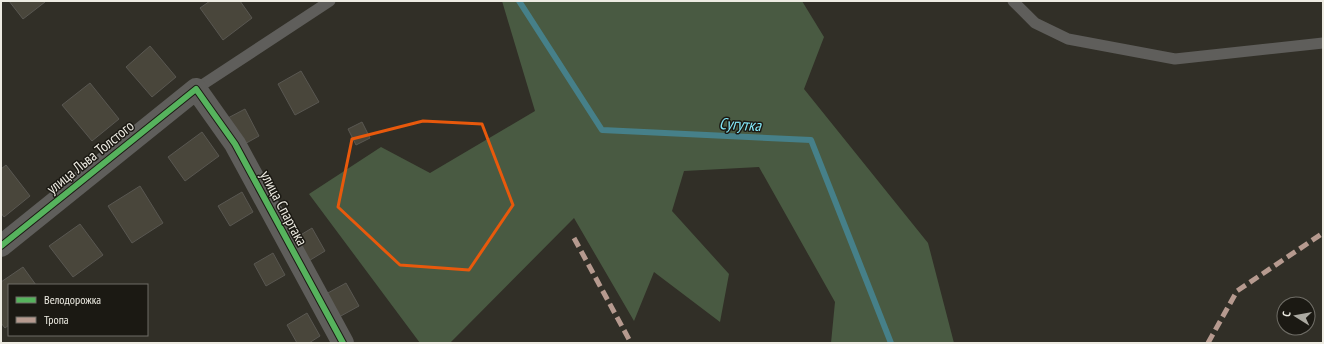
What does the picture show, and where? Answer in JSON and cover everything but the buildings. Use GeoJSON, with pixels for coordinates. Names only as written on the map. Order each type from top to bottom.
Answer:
{"type":"FeatureCollection","features":[{"type":"Feature","properties":{"kind":"street","name":"улица Льва Толстого"},"geometry":{"type":"LineString","coordinates":[[1,246],[196,89]]}},
{"type":"Feature","properties":{"kind":"street","name":"улица Спартака"},"geometry":{"type":"LineString","coordinates":[[196,89],[235,144],[343,343]]}},
{"type":"Feature","properties":{"kind":"lane","name":"улица Льва Толстого"},"geometry":{"type":"LineString","coordinates":[[196,89],[330,1]]}},
{"type":"Feature","properties":{"kind":"lane"},"geometry":{"type":"LineString","coordinates":[[1013,1],[1035,23],[1068,39],[1175,60],[1323,43]]}},
{"type":"Feature","properties":{"kind":"highlighted area"},"geometry":{"type":"Polygon","coordinates":[[[423,121],[482,124],[513,205],[469,270],[400,265],[338,207],[352,139],[423,121]]]}},
{"type":"Feature","properties":{"kind":"green space"},"geometry":{"type":"Polygon","coordinates":[[[502,1],[802,1],[824,37],[804,89],[928,243],[954,343],[831,343],[835,302],[759,167],[684,171],[672,211],[729,274],[720,322],[654,272],[634,321],[574,218],[450,343],[420,343],[309,194],[381,147],[430,173],[535,111],[502,1]]]}},
{"type":"Feature","properties":{"kind":"waterway","name":"Сугутка"},"geometry":{"type":"LineString","coordinates":[[519,1],[602,130],[811,140],[891,343]]}},
{"type":"Feature","properties":{"kind":"marked path"},"geometry":{"type":"LineString","coordinates":[[1208,343],[1237,291],[1323,233]]}},
{"type":"Feature","properties":{"kind":"marked path"},"geometry":{"type":"LineString","coordinates":[[574,238],[631,343]]}},
{"type":"Feature","properties":{"kind":"cycle path"},"geometry":{"type":"LineString","coordinates":[[1,246],[196,89],[235,144],[343,343]]}}]}
